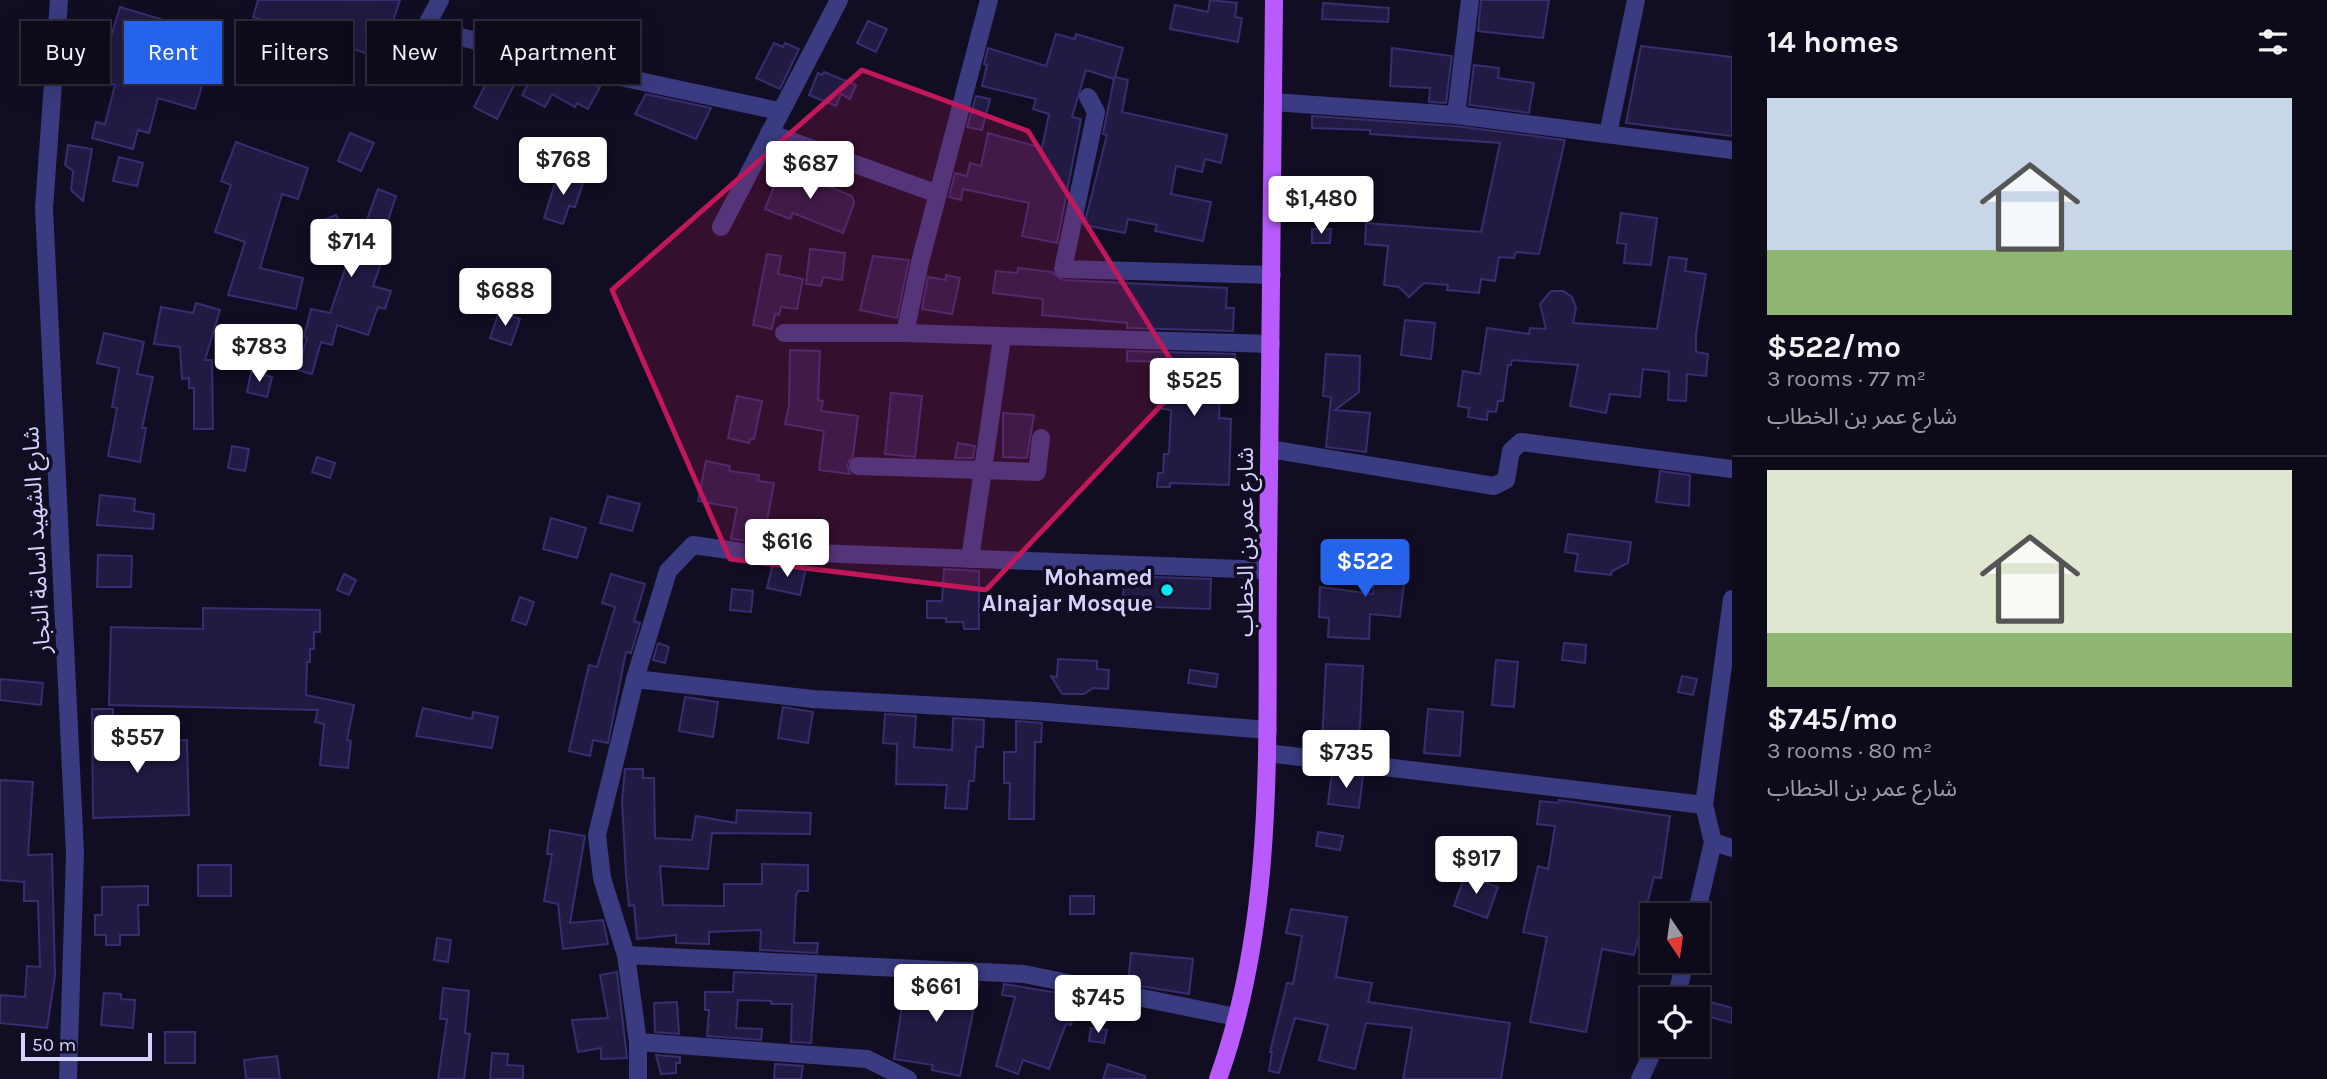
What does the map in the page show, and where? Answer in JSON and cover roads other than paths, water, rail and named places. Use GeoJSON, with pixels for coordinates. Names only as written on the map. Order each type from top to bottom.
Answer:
{"type":"FeatureCollection","features":[{"type":"Feature","properties":{"kind":"main road","name":"شارع عمر بن الخطاب"},"geometry":{"type":"LineString","coordinates":[[1218,1079],[1236,1017],[1261,891],[1268,730],[1274,0]]}},
{"type":"Feature","properties":{"kind":"street","name":"شارع الشهيد اسامة النجار"},"geometry":{"type":"LineString","coordinates":[[59,0],[44,208],[75,853],[68,1079]]}},
{"type":"Feature","properties":{"kind":"street"},"geometry":{"type":"LineString","coordinates":[[440,0],[425,28],[611,75],[779,111]]}},
{"type":"Feature","properties":{"kind":"street"},"geometry":{"type":"LineString","coordinates":[[722,227],[779,111],[839,0]]}},
{"type":"Feature","properties":{"kind":"street"},"geometry":{"type":"LineString","coordinates":[[905,332],[989,0]]}},
{"type":"Feature","properties":{"kind":"street"},"geometry":{"type":"LineString","coordinates":[[1456,115],[1469,0]]}},
{"type":"Feature","properties":{"kind":"street"},"geometry":{"type":"LineString","coordinates":[[1608,134],[1636,0]]}},
{"type":"Feature","properties":{"kind":"street"},"geometry":{"type":"LineString","coordinates":[[1088,97],[1096,111],[1063,270],[1272,275]]}},
{"type":"Feature","properties":{"kind":"street"},"geometry":{"type":"LineString","coordinates":[[1273,102],[1456,115],[1732,150]]}},
{"type":"Feature","properties":{"kind":"street"},"geometry":{"type":"LineString","coordinates":[[769,133],[938,194]]}},
{"type":"Feature","properties":{"kind":"street"},"geometry":{"type":"LineString","coordinates":[[784,333],[905,332],[1002,338],[1271,344]]}},
{"type":"Feature","properties":{"kind":"street"},"geometry":{"type":"LineString","coordinates":[[970,559],[1002,338]]}},
{"type":"Feature","properties":{"kind":"street"},"geometry":{"type":"LineString","coordinates":[[859,466],[1037,472],[1041,438]]}},
{"type":"Feature","properties":{"kind":"street"},"geometry":{"type":"LineString","coordinates":[[1269,449],[1494,486],[1507,480],[1511,451],[1521,442],[1732,469]]}},
{"type":"Feature","properties":{"kind":"street"},"geometry":{"type":"LineString","coordinates":[[638,1079],[638,1042],[626,955],[602,878],[597,835],[635,679],[668,571],[693,545],[770,556],[789,552],[1268,570]]}},
{"type":"Feature","properties":{"kind":"street"},"geometry":{"type":"LineString","coordinates":[[1699,903],[1713,842],[1704,805],[1732,599]]}},
{"type":"Feature","properties":{"kind":"street"},"geometry":{"type":"LineString","coordinates":[[635,679],[813,699],[1035,711],[1268,730]]}},
{"type":"Feature","properties":{"kind":"street"},"geometry":{"type":"LineString","coordinates":[[1267,753],[1704,805]]}},
{"type":"Feature","properties":{"kind":"street"},"geometry":{"type":"LineString","coordinates":[[1713,842],[1732,848]]}},
{"type":"Feature","properties":{"kind":"street"},"geometry":{"type":"LineString","coordinates":[[626,955],[1024,974],[1236,1017]]}},
{"type":"Feature","properties":{"kind":"street"},"geometry":{"type":"LineString","coordinates":[[638,1042],[867,1059],[908,1079]]}},
{"type":"Feature","properties":{"kind":"street"},"geometry":{"type":"LineString","coordinates":[[1640,1079],[1650,1057]]}},
{"type":"Feature","properties":{"kind":"street"},"geometry":{"type":"LineString","coordinates":[[864,1079],[867,1059]]}},
{"type":"Feature","properties":{"kind":"place","name":"Mohamed Alnajar Mosque"},"geometry":{"type":"Point","coordinates":[1167,590]}}]}
